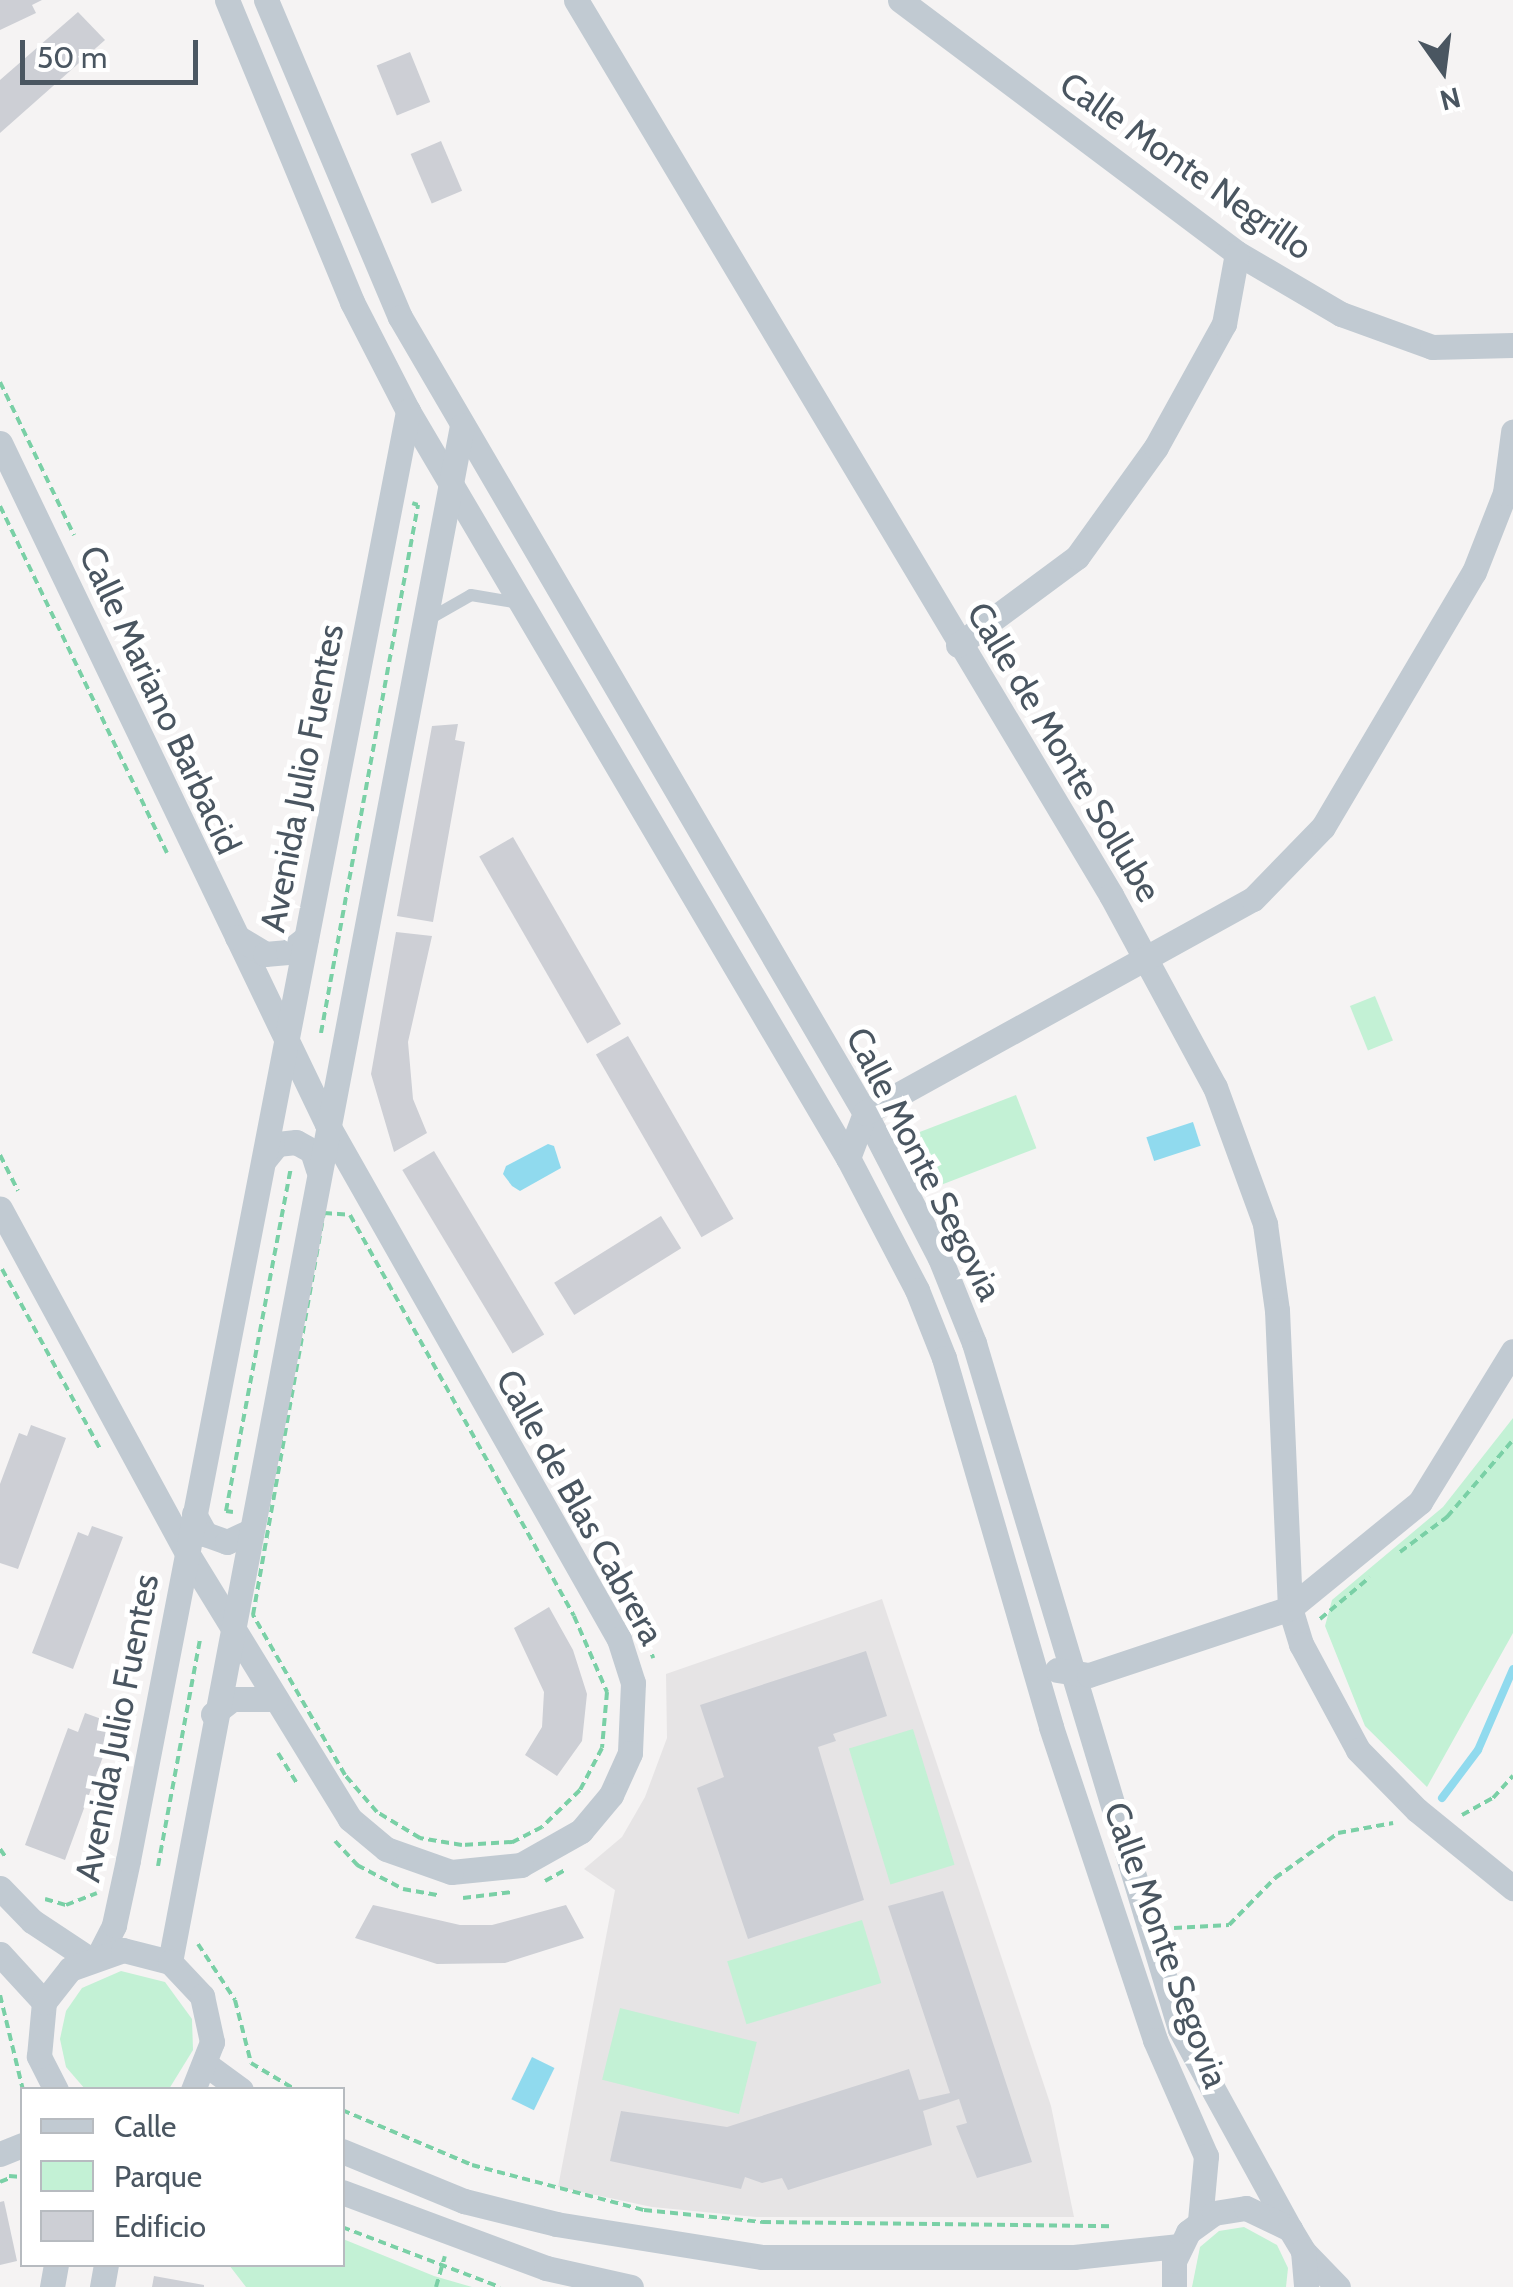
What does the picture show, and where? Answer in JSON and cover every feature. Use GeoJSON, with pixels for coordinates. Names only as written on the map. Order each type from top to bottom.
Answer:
{"type":"FeatureCollection","features":[{"type":"Feature","properties":{"kind":"street","name":"Calle Monte Segovia"},"geometry":{"type":"LineString","coordinates":[[227,0],[352,302],[408,412],[848,1158],[944,1358],[1050,1727],[1116,1909],[1154,2040],[1206,2156],[1200,2221]]}},
{"type":"Feature","properties":{"kind":"street","name":"Calle Monte Segovia"},"geometry":{"type":"LineString","coordinates":[[266,0],[400,318],[864,1113],[940,1258],[974,1343],[1195,2064],[1296,2240]]}},
{"type":"Feature","properties":{"kind":"street","name":"Calle de Monte Sollube"},"geometry":{"type":"LineString","coordinates":[[576,0],[1146,960],[1214,1086],[1264,1224],[1277,1310],[1290,1608],[1326,1699],[1358,1750],[1428,1820],[1513,1888]]}},
{"type":"Feature","properties":{"kind":"street","name":"Calle Monte Negrillo"},"geometry":{"type":"LineString","coordinates":[[900,0],[1237,253],[1341,314],[1432,347],[1513,345]]}},
{"type":"Feature","properties":{"kind":"street"},"geometry":{"type":"LineString","coordinates":[[958,645],[1077,557],[1156,447],[1224,324],[1237,253]]}},
{"type":"Feature","properties":{"kind":"street"},"geometry":{"type":"LineString","coordinates":[[170,1962],[170,1868],[213,1714],[256,1519],[318,1170],[450,489],[457,418],[408,412]]}},
{"type":"Feature","properties":{"kind":"street","name":"Avenida Julio Fuentes"},"geometry":{"type":"LineString","coordinates":[[94,1956],[114,1925],[128,1860],[408,412]]}},
{"type":"Feature","properties":{"kind":"street"},"geometry":{"type":"LineString","coordinates":[[848,1158],[864,1113],[1253,900],[1323,826],[1474,572],[1505,492],[1513,432]]}},
{"type":"Feature","properties":{"kind":"street","name":"Calle Mariano Barbacid"},"geometry":{"type":"LineString","coordinates":[[0,443],[286,1039]]}},
{"type":"Feature","properties":{"kind":"street"},"geometry":{"type":"LineString","coordinates":[[230,928],[244,946],[265,954],[288,952],[306,938]]}},
{"type":"Feature","properties":{"kind":"street","name":"Calle de Blas Cabrera"},"geometry":{"type":"LineString","coordinates":[[13,1208],[187,1553],[350,1819],[396,1854],[451,1872],[520,1866],[581,1831],[622,1774],[634,1730],[633,1684],[619,1639],[327,1124],[286,1039]]}},
{"type":"Feature","properties":{"kind":"street"},"geometry":{"type":"LineString","coordinates":[[815,1100],[864,1113]]}},
{"type":"Feature","properties":{"kind":"street"},"geometry":{"type":"LineString","coordinates":[[265,1159],[277,1144],[296,1142],[312,1152],[318,1170]]}},
{"type":"Feature","properties":{"kind":"street"},"geometry":{"type":"LineString","coordinates":[[1050,1727],[1077,1680],[1290,1608],[1420,1502],[1513,1350]]}},
{"type":"Feature","properties":{"kind":"street"},"geometry":{"type":"LineString","coordinates":[[194,1514],[205,1534],[227,1542],[256,1519]]}},
{"type":"Feature","properties":{"kind":"street"},"geometry":{"type":"LineString","coordinates":[[1031,1660],[1077,1680]]}},
{"type":"Feature","properties":{"kind":"street"},"geometry":{"type":"LineString","coordinates":[[213,1714],[232,1700],[276,1699]]}},
{"type":"Feature","properties":{"kind":"street"},"geometry":{"type":"LineString","coordinates":[[10,1880],[32,1921],[94,1956]]}},
{"type":"Feature","properties":{"kind":"street"},"geometry":{"type":"LineString","coordinates":[[54,2087],[39,2056],[44,2002],[94,1956],[123,1950],[170,1962],[202,1996],[212,2042],[207,2065],[195,2087]]}},
{"type":"Feature","properties":{"kind":"street"},"geometry":{"type":"LineString","coordinates":[[0,1954],[44,2002]]}},
{"type":"Feature","properties":{"kind":"street"},"geometry":{"type":"LineString","coordinates":[[207,2065],[238,2087]]}},
{"type":"Feature","properties":{"kind":"street"},"geometry":{"type":"LineString","coordinates":[[345,2152],[464,2201],[556,2224],[762,2257],[1074,2257],[1179,2246]]}},
{"type":"Feature","properties":{"kind":"street"},"geometry":{"type":"LineString","coordinates":[[345,2193],[546,2268],[631,2287]]}},
{"type":"Feature","properties":{"kind":"street"},"geometry":{"type":"LineString","coordinates":[[1174,2287],[1179,2246],[1200,2221],[1246,2208],[1296,2240],[1338,2287]]}},
{"type":"Feature","properties":{"kind":"street"},"geometry":{"type":"LineString","coordinates":[[1296,2240],[1306,2287]]}},
{"type":"Feature","properties":{"kind":"lane"},"geometry":{"type":"LineString","coordinates":[[424,624],[471,595],[520,603]]}},
{"type":"Feature","properties":{"kind":"path"},"geometry":{"type":"LineString","coordinates":[[0,382],[77,543]]}},
{"type":"Feature","properties":{"kind":"path"},"geometry":{"type":"LineString","coordinates":[[344,1038],[319,1033],[418,504],[391,500]]}},
{"type":"Feature","properties":{"kind":"path"},"geometry":{"type":"LineString","coordinates":[[0,506],[168,854]]}},
{"type":"Feature","properties":{"kind":"path"},"geometry":{"type":"LineString","coordinates":[[0,1155],[13,1208]]}},
{"type":"Feature","properties":{"kind":"path"},"geometry":{"type":"LineString","coordinates":[[256,1519],[226,1510],[292,1164]]}},
{"type":"Feature","properties":{"kind":"path"},"geometry":{"type":"LineString","coordinates":[[324,1212],[350,1214],[574,1616],[607,1692],[602,1748],[580,1790],[542,1826],[512,1842],[462,1845],[420,1838],[377,1812],[345,1775],[253,1615],[256,1519],[324,1212]]}},
{"type":"Feature","properties":{"kind":"path"},"geometry":{"type":"LineString","coordinates":[[0,1264],[104,1455]]}},
{"type":"Feature","properties":{"kind":"path"},"geometry":{"type":"LineString","coordinates":[[620,1586],[651,1644],[656,1676]]}},
{"type":"Feature","properties":{"kind":"path"},"geometry":{"type":"LineString","coordinates":[[128,1860],[170,1868],[200,1638]]}},
{"type":"Feature","properties":{"kind":"path"},"geometry":{"type":"LineString","coordinates":[[275,1747],[300,1788]]}},
{"type":"Feature","properties":{"kind":"path"},"geometry":{"type":"LineString","coordinates":[[1152,1930],[1229,1924],[1275,1878],[1338,1834],[1466,1814],[1513,1776]]}},
{"type":"Feature","properties":{"kind":"path"},"geometry":{"type":"LineString","coordinates":[[328,1832],[357,1864],[403,1889],[494,1898],[525,1888]]}},
{"type":"Feature","properties":{"kind":"path"},"geometry":{"type":"LineString","coordinates":[[0,1849],[8,1859],[10,1880]]}},
{"type":"Feature","properties":{"kind":"path"},"geometry":{"type":"LineString","coordinates":[[0,1865],[8,1859]]}},
{"type":"Feature","properties":{"kind":"path"},"geometry":{"type":"LineString","coordinates":[[541,1883],[570,1867]]}},
{"type":"Feature","properties":{"kind":"path"},"geometry":{"type":"LineString","coordinates":[[32,1885],[44,1898],[66,1905],[107,1886]]}},
{"type":"Feature","properties":{"kind":"path"},"geometry":{"type":"LineString","coordinates":[[192,1926],[235,2000],[252,2063],[291,2087]]}},
{"type":"Feature","properties":{"kind":"path"},"geometry":{"type":"LineString","coordinates":[[0,1995],[21,2087]]}},
{"type":"Feature","properties":{"kind":"path"},"geometry":{"type":"LineString","coordinates":[[345,2111],[472,2165],[644,2210],[763,2222],[1128,2226]]}},
{"type":"Feature","properties":{"kind":"path"},"geometry":{"type":"LineString","coordinates":[[0,2182],[10,2178]]}},
{"type":"Feature","properties":{"kind":"path"},"geometry":{"type":"LineString","coordinates":[[345,2228],[500,2287]]}},
{"type":"Feature","properties":{"kind":"shaded area"},"geometry":{"type":"Polygon","coordinates":[[[882,1599],[1051,2106],[1074,2217],[756,2217],[652,2207],[558,2187],[615,1890],[584,1869],[622,1837],[645,1797],[667,1738],[666,1674],[882,1599]]]}},
{"type":"Feature","properties":{"kind":"green space"},"geometry":{"type":"Polygon","coordinates":[[[1375,996],[1393,1041],[1368,1051],[1350,1006],[1375,996]]]}},
{"type":"Feature","properties":{"kind":"green space"},"geometry":{"type":"Polygon","coordinates":[[[1016,1095],[1036,1148],[936,1187],[915,1134],[1016,1095]]]}},
{"type":"Feature","properties":{"kind":"green space"},"geometry":{"type":"Polygon","coordinates":[[[1513,1418],[1513,1633],[1427,1787],[1365,1726],[1325,1626],[1332,1600],[1443,1507],[1513,1418]]]}},
{"type":"Feature","properties":{"kind":"green space"},"geometry":{"type":"Polygon","coordinates":[[[913,1729],[955,1865],[890,1884],[849,1749],[913,1729]]]}},
{"type":"Feature","properties":{"kind":"green space"},"geometry":{"type":"Polygon","coordinates":[[[862,1920],[881,1983],[746,2024],[727,1961],[862,1920]]]}},
{"type":"Feature","properties":{"kind":"green space"},"geometry":{"type":"Polygon","coordinates":[[[121,1971],[165,1982],[192,2019],[193,2050],[170,2087],[83,2087],[66,2067],[60,2039],[66,2011],[82,1988],[121,1971]]]}},
{"type":"Feature","properties":{"kind":"green space"},"geometry":{"type":"Polygon","coordinates":[[[620,2008],[757,2042],[739,2114],[602,2080],[620,2008]]]}},
{"type":"Feature","properties":{"kind":"green space"},"geometry":{"type":"Polygon","coordinates":[[[1244,2227],[1277,2245],[1288,2268],[1286,2287],[1192,2287],[1200,2247],[1219,2231],[1244,2227]]]}},
{"type":"Feature","properties":{"kind":"green space"},"geometry":{"type":"Polygon","coordinates":[[[345,2240],[472,2287],[246,2287],[231,2267],[345,2267],[345,2240]]]}},
{"type":"Feature","properties":{"kind":"water"},"geometry":{"type":"Polygon","coordinates":[[[1193,1122],[1201,1146],[1154,1161],[1146,1137],[1193,1122]]]}},
{"type":"Feature","properties":{"kind":"water"},"geometry":{"type":"Polygon","coordinates":[[[548,1144],[554,1146],[561,1168],[520,1191],[512,1186],[503,1174],[506,1166],[548,1144]]]}},
{"type":"Feature","properties":{"kind":"water"},"geometry":{"type":"Polygon","coordinates":[[[532,2057],[554,2068],[534,2110],[511,2099],[532,2057]]]}},
{"type":"Feature","properties":{"kind":"building"},"geometry":{"type":"Polygon","coordinates":[[[0,0],[42,0],[32,5],[36,13],[0,30],[0,0]]]}},
{"type":"Feature","properties":{"kind":"building"},"geometry":{"type":"Polygon","coordinates":[[[78,12],[105,40],[0,133],[0,80],[78,12]]]}},
{"type":"Feature","properties":{"kind":"building"},"geometry":{"type":"Polygon","coordinates":[[[410,52],[430,102],[397,116],[377,65],[410,52]]]}},
{"type":"Feature","properties":{"kind":"building"},"geometry":{"type":"Polygon","coordinates":[[[441,141],[462,191],[432,204],[411,154],[441,141]]]}},
{"type":"Feature","properties":{"kind":"building"},"geometry":{"type":"Polygon","coordinates":[[[458,724],[455,740],[465,742],[433,922],[397,916],[432,726],[458,724]]]}},
{"type":"Feature","properties":{"kind":"building"},"geometry":{"type":"Polygon","coordinates":[[[513,837],[621,1024],[587,1044],[479,856],[513,837]]]}},
{"type":"Feature","properties":{"kind":"building"},"geometry":{"type":"Polygon","coordinates":[[[396,932],[432,936],[408,1042],[413,1099],[427,1133],[394,1152],[371,1074],[396,932]]]}},
{"type":"Feature","properties":{"kind":"building"},"geometry":{"type":"Polygon","coordinates":[[[628,1036],[734,1219],[701,1237],[596,1054],[628,1036]]]}},
{"type":"Feature","properties":{"kind":"building"},"geometry":{"type":"Polygon","coordinates":[[[434,1151],[544,1334],[513,1353],[402,1170],[434,1151]]]}},
{"type":"Feature","properties":{"kind":"building"},"geometry":{"type":"Polygon","coordinates":[[[661,1216],[681,1248],[574,1315],[554,1283],[661,1216]]]}},
{"type":"Feature","properties":{"kind":"building"},"geometry":{"type":"Polygon","coordinates":[[[31,1425],[66,1438],[18,1569],[0,1563],[0,1484],[19,1433],[27,1436],[31,1425]]]}},
{"type":"Feature","properties":{"kind":"building"},"geometry":{"type":"Polygon","coordinates":[[[92,1526],[123,1537],[73,1669],[32,1653],[78,1532],[88,1536],[92,1526]]]}},
{"type":"Feature","properties":{"kind":"building"},"geometry":{"type":"Polygon","coordinates":[[[549,1607],[573,1650],[587,1694],[582,1741],[557,1776],[525,1755],[542,1727],[544,1692],[514,1628],[549,1607]]]}},
{"type":"Feature","properties":{"kind":"building"},"geometry":{"type":"Polygon","coordinates":[[[866,1651],[887,1716],[833,1734],[836,1741],[818,1747],[864,1900],[748,1939],[697,1788],[724,1777],[700,1705],[866,1651]]]}},
{"type":"Feature","properties":{"kind":"building"},"geometry":{"type":"Polygon","coordinates":[[[85,1713],[115,1724],[65,1860],[25,1845],[68,1728],[78,1732],[85,1713]]]}},
{"type":"Feature","properties":{"kind":"building"},"geometry":{"type":"Polygon","coordinates":[[[943,1891],[1032,2162],[977,2178],[956,2126],[967,2123],[959,2099],[923,2111],[932,2145],[788,2190],[782,2178],[762,2183],[745,2177],[741,2189],[610,2161],[621,2111],[727,2127],[909,2069],[919,2100],[950,2093],[888,1906],[943,1891]]]}},
{"type":"Feature","properties":{"kind":"building"},"geometry":{"type":"Polygon","coordinates":[[[373,1905],[460,1925],[492,1925],[566,1905],[584,1938],[505,1963],[437,1964],[355,1938],[373,1905]]]}},
{"type":"Feature","properties":{"kind":"building"},"geometry":{"type":"Polygon","coordinates":[[[4,2201],[17,2261],[0,2265],[0,2202],[4,2201]]]}},
{"type":"Feature","properties":{"kind":"building"},"geometry":{"type":"Polygon","coordinates":[[[154,2276],[204,2285],[204,2287],[152,2287],[154,2276]]]}},
{"type":"Feature","properties":{"kind":"waterway"},"geometry":{"type":"LineString","coordinates":[[1442,1798],[1478,1750],[1513,1669]]}}]}
